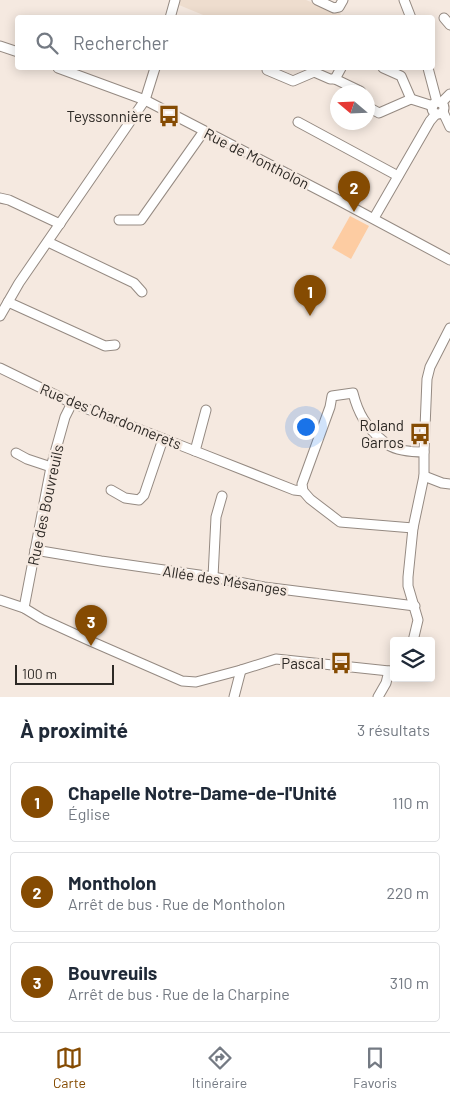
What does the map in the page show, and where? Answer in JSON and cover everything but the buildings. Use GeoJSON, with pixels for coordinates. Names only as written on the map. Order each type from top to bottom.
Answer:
{"type":"FeatureCollection","features":[{"type":"Feature","properties":{"kind":"street"},"geometry":{"type":"LineString","coordinates":[[171,15],[175,0]]}},
{"type":"Feature","properties":{"kind":"street"},"geometry":{"type":"LineString","coordinates":[[317,0],[334,8],[339,7],[343,0]]}},
{"type":"Feature","properties":{"kind":"street"},"geometry":{"type":"LineString","coordinates":[[404,0],[410,15]]}},
{"type":"Feature","properties":{"kind":"street"},"geometry":{"type":"LineString","coordinates":[[0,46],[15,51]]}},
{"type":"Feature","properties":{"kind":"street","name":"Rue de Montholon"},"geometry":{"type":"LineString","coordinates":[[63,70],[145,100],[374,218],[450,260]]}},
{"type":"Feature","properties":{"kind":"street"},"geometry":{"type":"LineString","coordinates":[[0,316],[19,283],[145,100],[154,70]]}},
{"type":"Feature","properties":{"kind":"street"},"geometry":{"type":"LineString","coordinates":[[267,70],[293,81],[314,72],[348,85]]}},
{"type":"Feature","properties":{"kind":"street"},"geometry":{"type":"LineString","coordinates":[[335,79],[340,70]]}},
{"type":"Feature","properties":{"kind":"street"},"geometry":{"type":"LineString","coordinates":[[388,70],[401,76],[412,99]]}},
{"type":"Feature","properties":{"kind":"street"},"geometry":{"type":"LineString","coordinates":[[429,70],[438,107],[450,127]]}},
{"type":"Feature","properties":{"kind":"street"},"geometry":{"type":"LineString","coordinates":[[374,218],[438,107],[450,94]]}},
{"type":"Feature","properties":{"kind":"street"},"geometry":{"type":"LineString","coordinates":[[375,111],[379,113],[412,99],[438,107]]}},
{"type":"Feature","properties":{"kind":"street"},"geometry":{"type":"LineString","coordinates":[[298,122],[398,176]]}},
{"type":"Feature","properties":{"kind":"street"},"geometry":{"type":"LineString","coordinates":[[119,220],[141,220],[204,131]]}},
{"type":"Feature","properties":{"kind":"street"},"geometry":{"type":"LineString","coordinates":[[0,198],[9,200],[60,224]]}},
{"type":"Feature","properties":{"kind":"street"},"geometry":{"type":"LineString","coordinates":[[48,242],[134,283],[142,292]]}},
{"type":"Feature","properties":{"kind":"street"},"geometry":{"type":"LineString","coordinates":[[8,302],[105,346],[114,345]]}},
{"type":"Feature","properties":{"kind":"street"},"geometry":{"type":"LineString","coordinates":[[415,637],[418,620],[408,586],[408,577],[412,528],[424,476],[427,379],[430,367],[450,328]]}},
{"type":"Feature","properties":{"kind":"street","name":"Rue des Chardonnerets"},"geometry":{"type":"LineString","coordinates":[[0,368],[72,403],[294,490],[303,491]]}},
{"type":"Feature","properties":{"kind":"street"},"geometry":{"type":"LineString","coordinates":[[412,528],[340,522],[310,499],[303,491],[302,484],[330,407],[332,396],[353,393],[364,422],[373,433],[388,445],[411,452],[424,452]]}},
{"type":"Feature","properties":{"kind":"street","name":"Rue des Bouvreuils"},"geometry":{"type":"LineString","coordinates":[[24,608],[51,467],[65,417],[72,403]]}},
{"type":"Feature","properties":{"kind":"street"},"geometry":{"type":"LineString","coordinates":[[195,451],[206,410]]}},
{"type":"Feature","properties":{"kind":"street"},"geometry":{"type":"LineString","coordinates":[[111,490],[125,498],[139,500],[144,495],[163,439]]}},
{"type":"Feature","properties":{"kind":"street"},"geometry":{"type":"LineString","coordinates":[[16,453],[51,467]]}},
{"type":"Feature","properties":{"kind":"street"},"geometry":{"type":"LineString","coordinates":[[424,476],[450,484]]}},
{"type":"Feature","properties":{"kind":"street"},"geometry":{"type":"LineString","coordinates":[[213,577],[216,517],[222,496]]}},
{"type":"Feature","properties":{"kind":"street","name":"Allée des Mésanges"},"geometry":{"type":"LineString","coordinates":[[35,550],[213,577],[264,587],[415,606]]}},
{"type":"Feature","properties":{"kind":"street"},"geometry":{"type":"LineString","coordinates":[[0,600],[24,608],[42,619],[182,681],[196,682],[276,659],[390,671]]}},
{"type":"Feature","properties":{"kind":"street"},"geometry":{"type":"LineString","coordinates":[[234,697],[241,670]]}},
{"type":"Feature","properties":{"kind":"street"},"geometry":{"type":"LineString","coordinates":[[378,697],[390,673]]}},
{"type":"Feature","properties":{"kind":"shaded area"},"geometry":{"type":"Polygon","coordinates":[[[180,0],[306,0],[341,14],[203,15],[179,5],[180,0]]]}},
{"type":"Feature","properties":{"kind":"shaded area"},"geometry":{"type":"Polygon","coordinates":[[[350,216],[369,226],[351,259],[332,248],[350,216]]]}},
{"type":"Feature","properties":{"kind":"place","name":"Teyssonnière"},"geometry":{"type":"Point","coordinates":[169,116]}},
{"type":"Feature","properties":{"kind":"place","name":"Montholon"},"geometry":{"type":"Point","coordinates":[354,212]}},
{"type":"Feature","properties":{"kind":"place","name":"Chapelle Notre-Dame-de-l'Unité"},"geometry":{"type":"Point","coordinates":[310,316]}},
{"type":"Feature","properties":{"kind":"place","name":"Roland Garros"},"geometry":{"type":"Point","coordinates":[420,434]}},
{"type":"Feature","properties":{"kind":"place","name":"Bouvreuils"},"geometry":{"type":"Point","coordinates":[91,646]}},
{"type":"Feature","properties":{"kind":"place","name":"Pascal"},"geometry":{"type":"Point","coordinates":[341,663]}}]}
